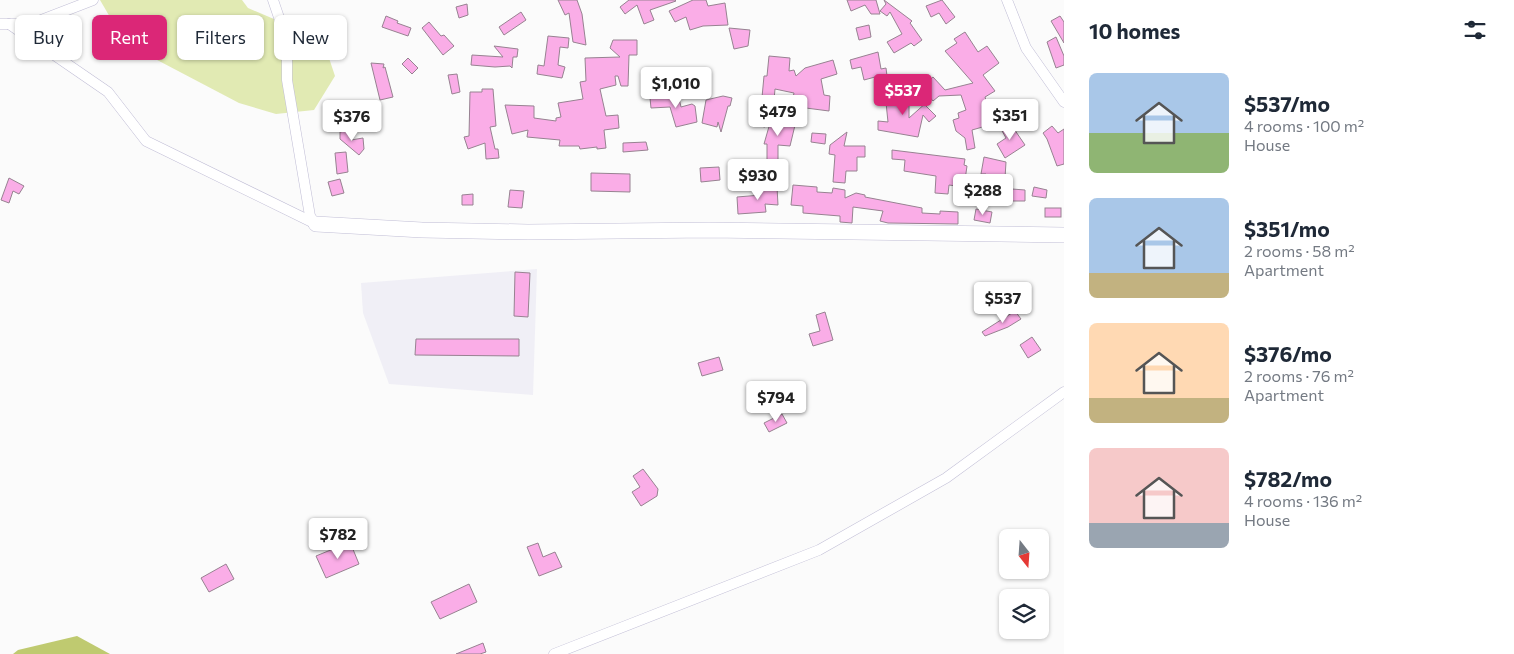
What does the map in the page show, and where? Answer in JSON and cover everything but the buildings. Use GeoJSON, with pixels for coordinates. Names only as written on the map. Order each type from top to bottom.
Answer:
{"type":"FeatureCollection","features":[{"type":"Feature","properties":{"kind":"street"},"geometry":{"type":"LineString","coordinates":[[4,24],[31,24],[93,0]]}},
{"type":"Feature","properties":{"kind":"street"},"geometry":{"type":"LineString","coordinates":[[273,0],[287,41],[287,80],[310,216],[316,224]]}},
{"type":"Feature","properties":{"kind":"street"},"geometry":{"type":"LineString","coordinates":[[1007,0],[1026,48],[1064,102]]}},
{"type":"Feature","properties":{"kind":"street"},"geometry":{"type":"LineString","coordinates":[[4,24],[108,92],[146,141],[316,224],[451,231],[709,230],[1064,235]]}},
{"type":"Feature","properties":{"kind":"street"},"geometry":{"type":"LineString","coordinates":[[554,654],[819,550],[946,478],[1064,392]]}},
{"type":"Feature","properties":{"kind":"shaded area"},"geometry":{"type":"Polygon","coordinates":[[[537,269],[533,395],[389,384],[363,313],[361,283],[537,269]]]}},
{"type":"Feature","properties":{"kind":"green space"},"geometry":{"type":"Polygon","coordinates":[[[100,0],[242,0],[248,8],[274,19],[274,60],[330,60],[335,76],[314,110],[276,114],[239,103],[157,60],[167,60],[167,15],[109,15],[100,0]]]}},
{"type":"Feature","properties":{"kind":"green space"},"geometry":{"type":"Polygon","coordinates":[[[77,636],[110,654],[13,654],[18,650],[77,636]]]}}]}
